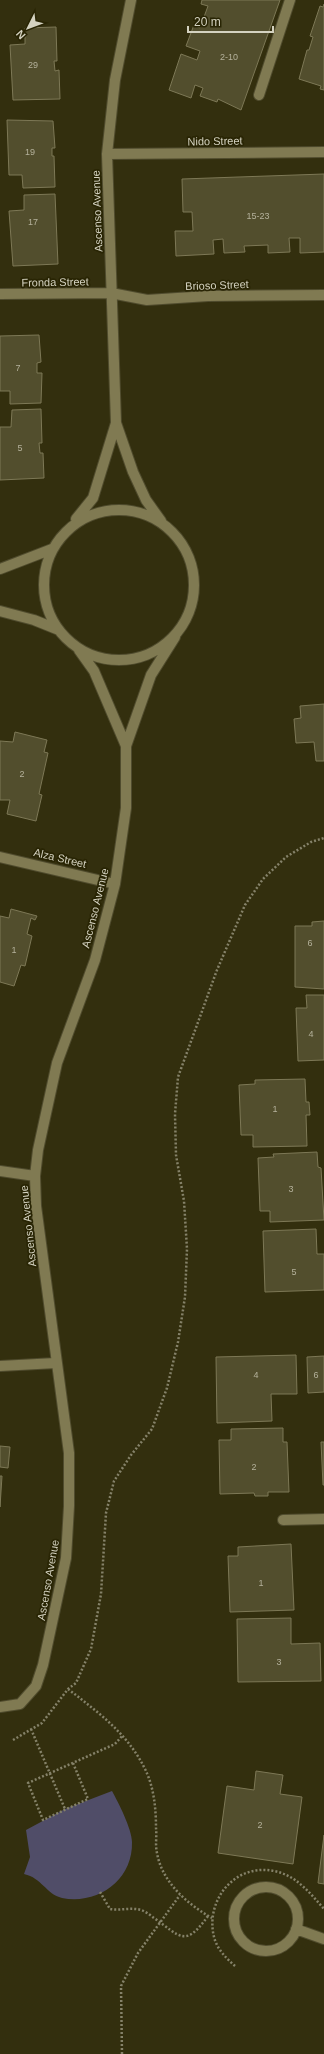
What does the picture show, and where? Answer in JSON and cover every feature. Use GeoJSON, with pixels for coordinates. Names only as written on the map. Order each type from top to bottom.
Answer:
{"type":"FeatureCollection","features":[{"type":"Feature","properties":{"kind":"street","name":"Ascenso Avenue"},"geometry":{"type":"LineString","coordinates":[[0,1707],[20,1704],[36,1686],[43,1665],[66,1558],[69,1506],[69,1453],[36,1206],[35,1176],[46,1111],[57,1063],[95,960],[115,884],[126,808],[126,746],[151,675],[189,615],[195,589],[192,563],[180,540],[161,521],[146,500],[133,472],[116,423],[107,154],[114,80],[131,0]]}},
{"type":"Feature","properties":{"kind":"street"},"geometry":{"type":"LineString","coordinates":[[259,95],[290,0]]}},
{"type":"Feature","properties":{"kind":"street","name":"Nido Street"},"geometry":{"type":"LineString","coordinates":[[107,154],[324,152]]}},
{"type":"Feature","properties":{"kind":"street","name":"Fronda Street"},"geometry":{"type":"LineString","coordinates":[[0,294],[111,293]]}},
{"type":"Feature","properties":{"kind":"street","name":"Brioso Street"},"geometry":{"type":"LineString","coordinates":[[111,293],[147,300],[208,296],[324,295]]}},
{"type":"Feature","properties":{"kind":"street","name":"Ascenso Avenue"},"geometry":{"type":"LineString","coordinates":[[116,423],[93,498],[64,532],[52,549],[45,569],[43,591],[48,612],[59,630],[78,648],[94,671],[126,746]]}},
{"type":"Feature","properties":{"kind":"street","name":"Ascenso Avenue"},"geometry":{"type":"LineString","coordinates":[[64,532],[85,516],[110,509],[137,510],[161,521]]}},
{"type":"Feature","properties":{"kind":"street"},"geometry":{"type":"LineString","coordinates":[[0,569],[52,549]]}},
{"type":"Feature","properties":{"kind":"street"},"geometry":{"type":"LineString","coordinates":[[0,611],[27,618],[59,630]]}},
{"type":"Feature","properties":{"kind":"street","name":"Ascenso Avenue"},"geometry":{"type":"LineString","coordinates":[[78,648],[102,659],[129,660],[154,653],[175,637]]}},
{"type":"Feature","properties":{"kind":"street","name":"Alza Street"},"geometry":{"type":"LineString","coordinates":[[0,857],[115,884]]}},
{"type":"Feature","properties":{"kind":"street"},"geometry":{"type":"LineString","coordinates":[[0,1171],[35,1176]]}},
{"type":"Feature","properties":{"kind":"street"},"geometry":{"type":"LineString","coordinates":[[0,1366],[56,1363]]}},
{"type":"Feature","properties":{"kind":"street"},"geometry":{"type":"LineString","coordinates":[[283,1520],[324,1519]]}},
{"type":"Feature","properties":{"kind":"street"},"geometry":{"type":"LineString","coordinates":[[264,1887],[276,1889],[287,1895],[294,1905],[298,1917],[296,1929],[290,1940],[280,1948],[268,1951],[256,1949],[245,1943],[237,1933],[234,1921],[235,1908],[242,1898],[252,1890],[264,1887]]}},
{"type":"Feature","properties":{"kind":"street"},"geometry":{"type":"LineString","coordinates":[[296,1929],[324,1939]]}},
{"type":"Feature","properties":{"kind":"path"},"geometry":{"type":"LineString","coordinates":[[12,1740],[42,1723],[68,1689],[76,1683],[91,1649],[101,1594],[106,1513],[114,1481],[131,1454],[152,1429],[167,1388],[178,1342],[185,1296],[187,1249],[184,1201],[176,1155],[175,1114],[178,1077],[217,970],[245,905],[263,878],[286,857],[311,842],[324,838]]}},
{"type":"Feature","properties":{"kind":"path"},"geometry":{"type":"LineString","coordinates":[[68,1689],[123,1734],[145,1769],[154,1798],[157,1853],[166,1877],[180,1895],[212,1918]]}},
{"type":"Feature","properties":{"kind":"path"},"geometry":{"type":"LineString","coordinates":[[31,1729],[65,1810]]}},
{"type":"Feature","properties":{"kind":"path"},"geometry":{"type":"LineString","coordinates":[[73,1763],[88,1799],[43,1820],[28,1783],[115,1744],[123,1734]]}},
{"type":"Feature","properties":{"kind":"path"},"geometry":{"type":"LineString","coordinates":[[235,1966],[222,1954],[214,1938],[212,1918],[215,1903],[224,1887],[239,1876],[256,1870],[274,1871],[290,1877],[307,1889],[324,1909]]}},
{"type":"Feature","properties":{"kind":"path"},"geometry":{"type":"LineString","coordinates":[[100,1892],[110,1909],[118,1911],[141,1910],[175,1933],[184,1937],[193,1934],[208,1916]]}},
{"type":"Feature","properties":{"kind":"path"},"geometry":{"type":"LineString","coordinates":[[122,2054],[121,1986],[138,1953],[180,1895]]}},
{"type":"Feature","properties":{"kind":"shaded area"},"geometry":{"type":"Polygon","coordinates":[[[112,1791],[127,1823],[132,1842],[131,1856],[127,1868],[111,1887],[88,1898],[62,1898],[52,1893],[35,1879],[24,1874],[30,1857],[26,1830],[65,1809],[112,1791]]]}},
{"type":"Feature","properties":{"kind":"building"},"geometry":{"type":"Polygon","coordinates":[[[202,0],[280,0],[241,110],[218,99],[217,102],[200,96],[203,88],[195,85],[191,98],[169,90],[181,54],[197,60],[200,51],[186,46],[194,25],[200,28],[208,6],[201,4],[202,0]]]}},
{"type":"Feature","properties":{"kind":"building"},"geometry":{"type":"Polygon","coordinates":[[[324,4],[324,90],[320,89],[321,86],[299,79],[307,50],[309,50],[313,37],[310,36],[320,6],[323,7],[324,4]]]}},
{"type":"Feature","properties":{"kind":"building"},"geometry":{"type":"Polygon","coordinates":[[[56,27],[57,61],[54,61],[55,71],[59,70],[60,99],[13,100],[10,45],[25,44],[25,28],[56,27]]]}},
{"type":"Feature","properties":{"kind":"building"},"geometry":{"type":"Polygon","coordinates":[[[7,120],[53,121],[55,148],[52,148],[52,156],[54,156],[55,187],[23,188],[22,175],[9,175],[7,120]]]}},
{"type":"Feature","properties":{"kind":"building"},"geometry":{"type":"Polygon","coordinates":[[[324,174],[324,252],[300,253],[300,238],[289,238],[290,252],[268,253],[268,245],[244,246],[245,252],[224,253],[223,239],[213,240],[214,254],[176,256],[175,231],[193,231],[192,212],[183,212],[182,179],[324,174]]]}},
{"type":"Feature","properties":{"kind":"building"},"geometry":{"type":"Polygon","coordinates":[[[55,194],[58,264],[13,266],[9,211],[24,210],[24,195],[55,194]]]}},
{"type":"Feature","properties":{"kind":"building"},"geometry":{"type":"Polygon","coordinates":[[[39,335],[41,362],[37,363],[37,373],[42,373],[41,403],[10,404],[10,391],[0,391],[0,336],[39,335]]]}},
{"type":"Feature","properties":{"kind":"building"},"geometry":{"type":"Polygon","coordinates":[[[41,409],[42,443],[39,443],[40,453],[43,453],[44,478],[0,480],[0,427],[11,427],[12,410],[41,409]]]}},
{"type":"Feature","properties":{"kind":"building"},"geometry":{"type":"Polygon","coordinates":[[[324,704],[324,761],[316,761],[314,742],[296,743],[294,719],[301,718],[300,706],[324,704]]]}},
{"type":"Feature","properties":{"kind":"building"},"geometry":{"type":"Polygon","coordinates":[[[15,732],[47,740],[44,752],[48,753],[39,794],[42,795],[36,821],[7,814],[10,800],[0,800],[0,741],[13,742],[15,732]]]}},
{"type":"Feature","properties":{"kind":"building"},"geometry":{"type":"Polygon","coordinates":[[[11,909],[37,916],[35,920],[31,918],[27,934],[32,936],[25,966],[21,965],[14,986],[0,982],[0,916],[9,918],[11,909]]]}},
{"type":"Feature","properties":{"kind":"building"},"geometry":{"type":"Polygon","coordinates":[[[324,921],[324,989],[295,987],[295,926],[312,926],[312,922],[324,921]]]}},
{"type":"Feature","properties":{"kind":"building"},"geometry":{"type":"Polygon","coordinates":[[[306,995],[324,995],[324,1060],[298,1061],[296,1008],[307,1008],[306,995]]]}},
{"type":"Feature","properties":{"kind":"building"},"geometry":{"type":"Polygon","coordinates":[[[305,1079],[306,1102],[309,1102],[310,1115],[306,1115],[307,1146],[253,1147],[253,1135],[241,1135],[239,1085],[255,1084],[255,1080],[305,1079]]]}},
{"type":"Feature","properties":{"kind":"building"},"geometry":{"type":"Polygon","coordinates":[[[317,1152],[318,1167],[321,1168],[324,1220],[270,1222],[270,1211],[260,1211],[258,1158],[274,1157],[273,1154],[317,1152]]]}},
{"type":"Feature","properties":{"kind":"building"},"geometry":{"type":"Polygon","coordinates":[[[316,1229],[317,1254],[324,1254],[324,1290],[265,1292],[263,1231],[316,1229]]]}},
{"type":"Feature","properties":{"kind":"building"},"geometry":{"type":"Polygon","coordinates":[[[296,1355],[297,1394],[271,1394],[272,1421],[217,1423],[216,1357],[296,1355]]]}},
{"type":"Feature","properties":{"kind":"building"},"geometry":{"type":"Polygon","coordinates":[[[324,1356],[324,1392],[308,1393],[307,1357],[324,1356]]]}},
{"type":"Feature","properties":{"kind":"building"},"geometry":{"type":"Polygon","coordinates":[[[283,1428],[283,1442],[287,1442],[289,1492],[268,1492],[268,1496],[255,1496],[254,1493],[220,1494],[219,1440],[231,1440],[231,1429],[283,1428]]]}},
{"type":"Feature","properties":{"kind":"building"},"geometry":{"type":"Polygon","coordinates":[[[321,1442],[324,1442],[324,1485],[323,1485],[321,1442]]]}},
{"type":"Feature","properties":{"kind":"building"},"geometry":{"type":"Polygon","coordinates":[[[0,1446],[10,1447],[8,1468],[0,1467],[0,1446]]]}},
{"type":"Feature","properties":{"kind":"building"},"geometry":{"type":"Polygon","coordinates":[[[0,1476],[2,1476],[0,1507],[0,1476]]]}},
{"type":"Feature","properties":{"kind":"building"},"geometry":{"type":"Polygon","coordinates":[[[291,1544],[294,1610],[230,1612],[228,1556],[238,1556],[238,1547],[291,1544]]]}},
{"type":"Feature","properties":{"kind":"building"},"geometry":{"type":"Polygon","coordinates":[[[291,1618],[291,1644],[320,1643],[321,1681],[238,1682],[237,1619],[291,1618]]]}},
{"type":"Feature","properties":{"kind":"building"},"geometry":{"type":"Polygon","coordinates":[[[256,1771],[283,1775],[280,1794],[302,1797],[293,1864],[218,1853],[227,1786],[254,1790],[256,1771]]]}},
{"type":"Feature","properties":{"kind":"building"},"geometry":{"type":"Polygon","coordinates":[[[324,1835],[324,1884],[318,1883],[324,1835]]]}}]}
